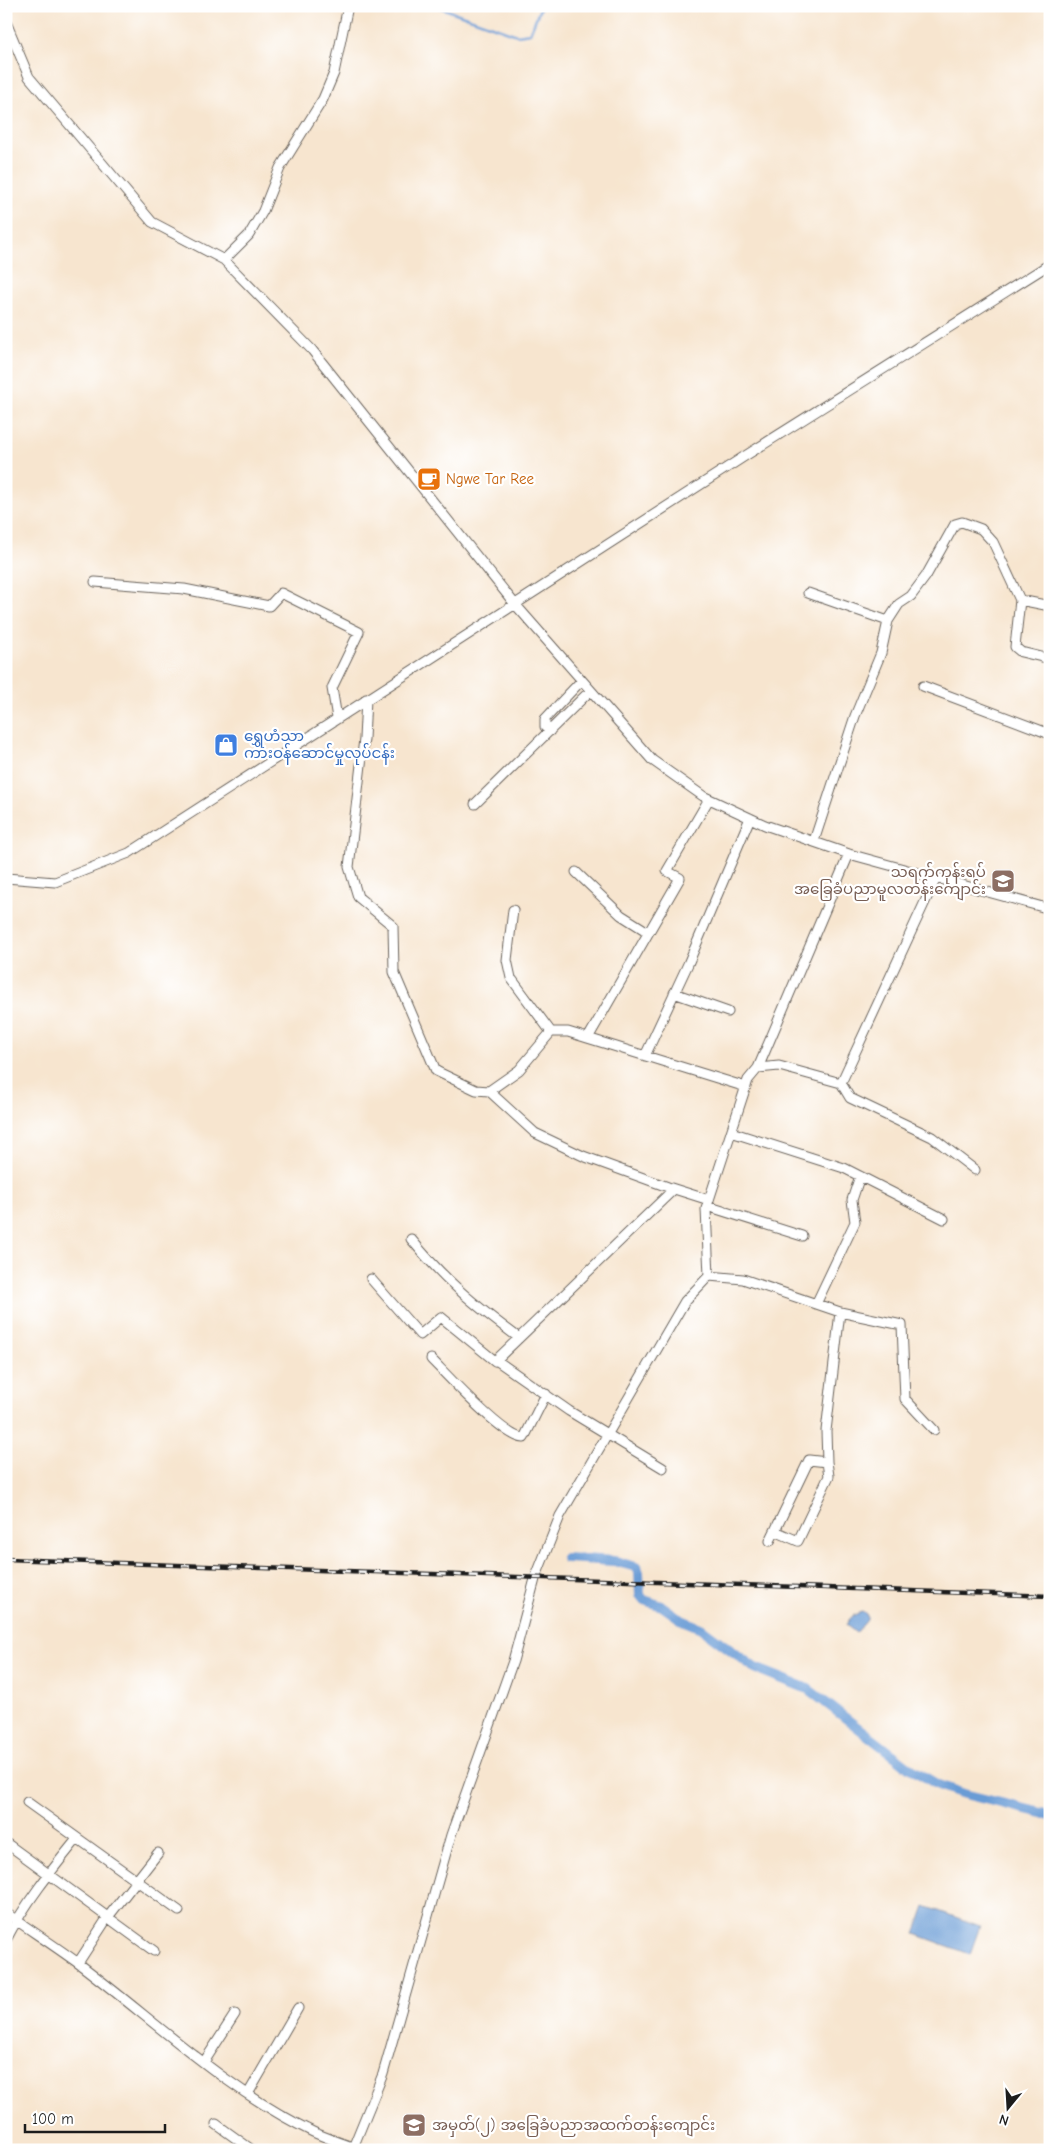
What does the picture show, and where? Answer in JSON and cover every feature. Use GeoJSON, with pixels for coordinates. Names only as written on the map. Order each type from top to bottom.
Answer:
{"type":"FeatureCollection","features":[{"type":"Feature","properties":{"kind":"street"},"geometry":{"type":"LineString","coordinates":[[224,260],[249,235],[264,211],[280,168],[323,99],[334,73],[348,6]]}},
{"type":"Feature","properties":{"kind":"street"},"geometry":{"type":"LineString","coordinates":[[6,22],[29,77],[152,222],[224,260],[312,350],[514,604],[652,760],[709,799],[750,818],[849,854],[1050,909]]}},
{"type":"Feature","properties":{"kind":"street"},"geometry":{"type":"LineString","coordinates":[[6,878],[55,882],[128,853],[514,604],[1050,264]]}},
{"type":"Feature","properties":{"kind":"street"},"geometry":{"type":"LineString","coordinates":[[814,841],[855,716],[881,653],[888,621],[899,604],[911,596],[926,576],[954,524],[962,522],[981,529],[993,542],[1020,600],[1020,615],[1015,646],[1021,652],[1050,659]]}},
{"type":"Feature","properties":{"kind":"street"},"geometry":{"type":"LineString","coordinates":[[95,582],[184,589],[270,606],[281,593],[359,632],[332,688],[337,718]]}},
{"type":"Feature","properties":{"kind":"street"},"geometry":{"type":"LineString","coordinates":[[808,593],[888,621]]}},
{"type":"Feature","properties":{"kind":"street"},"geometry":{"type":"LineString","coordinates":[[1020,600],[1050,606]]}},
{"type":"Feature","properties":{"kind":"street"},"geometry":{"type":"LineString","coordinates":[[550,731],[545,727],[545,720],[581,681]]}},
{"type":"Feature","properties":{"kind":"street"},"geometry":{"type":"LineString","coordinates":[[923,686],[1050,734]]}},
{"type":"Feature","properties":{"kind":"street"},"geometry":{"type":"LineString","coordinates":[[475,804],[590,691]]}},
{"type":"Feature","properties":{"kind":"street"},"geometry":{"type":"LineString","coordinates":[[366,699],[364,739],[349,867],[358,897],[393,926],[394,972],[436,1071],[476,1090],[489,1091],[535,1133],[583,1156],[802,1236]]}},
{"type":"Feature","properties":{"kind":"street"},"geometry":{"type":"LineString","coordinates":[[588,1038],[680,878],[667,871],[709,799]]}},
{"type":"Feature","properties":{"kind":"street"},"geometry":{"type":"LineString","coordinates":[[645,1056],[750,818]]}},
{"type":"Feature","properties":{"kind":"street"},"geometry":{"type":"LineString","coordinates":[[6,1913],[78,1963],[204,2062],[248,2094],[315,2133],[352,2148],[383,2074],[451,1835],[513,1661],[535,1579],[560,1516],[685,1301],[709,1276],[708,1203],[748,1080],[758,1068],[849,854]]}},
{"type":"Feature","properties":{"kind":"street"},"geometry":{"type":"LineString","coordinates":[[576,872],[621,915],[648,932]]}},
{"type":"Feature","properties":{"kind":"street"},"geometry":{"type":"LineString","coordinates":[[841,1083],[936,878]]}},
{"type":"Feature","properties":{"kind":"street"},"geometry":{"type":"LineString","coordinates":[[513,910],[507,960],[511,978],[551,1032]]}},
{"type":"Feature","properties":{"kind":"street"},"geometry":{"type":"LineString","coordinates":[[674,993],[728,1012]]}},
{"type":"Feature","properties":{"kind":"street"},"geometry":{"type":"LineString","coordinates":[[489,1091],[519,1070],[551,1032],[568,1032],[746,1087]]}},
{"type":"Feature","properties":{"kind":"street"},"geometry":{"type":"LineString","coordinates":[[758,1068],[779,1066],[841,1083],[850,1098],[932,1137],[974,1170]]}},
{"type":"Feature","properties":{"kind":"street"},"geometry":{"type":"LineString","coordinates":[[731,1132],[844,1168],[944,1219]]}},
{"type":"Feature","properties":{"kind":"street"},"geometry":{"type":"LineString","coordinates":[[816,1304],[855,1222],[852,1200],[860,1176]]}},
{"type":"Feature","properties":{"kind":"street"},"geometry":{"type":"LineString","coordinates":[[496,1360],[674,1190]]}},
{"type":"Feature","properties":{"kind":"street"},"geometry":{"type":"LineString","coordinates":[[411,1239],[435,1268],[472,1304],[519,1338]]}},
{"type":"Feature","properties":{"kind":"street"},"geometry":{"type":"LineString","coordinates":[[709,1276],[743,1279],[840,1312],[902,1325],[905,1399],[934,1430]]}},
{"type":"Feature","properties":{"kind":"street"},"geometry":{"type":"LineString","coordinates":[[372,1279],[420,1335],[441,1317],[496,1360],[569,1412],[663,1468]]}},
{"type":"Feature","properties":{"kind":"street"},"geometry":{"type":"LineString","coordinates":[[775,1531],[798,1541],[829,1476],[826,1431],[840,1312]]}},
{"type":"Feature","properties":{"kind":"street"},"geometry":{"type":"LineString","coordinates":[[431,1359],[462,1391],[498,1423],[519,1438],[524,1438],[546,1394]]}},
{"type":"Feature","properties":{"kind":"street"},"geometry":{"type":"LineString","coordinates":[[770,1542],[809,1460],[827,1462]]}},
{"type":"Feature","properties":{"kind":"street"},"geometry":{"type":"LineString","coordinates":[[27,1802],[179,1911]]}},
{"type":"Feature","properties":{"kind":"street"},"geometry":{"type":"LineString","coordinates":[[6,1940],[16,1920],[77,1839]]}},
{"type":"Feature","properties":{"kind":"street"},"geometry":{"type":"LineString","coordinates":[[6,1843],[154,1951]]}},
{"type":"Feature","properties":{"kind":"street"},"geometry":{"type":"LineString","coordinates":[[78,1963],[108,1917],[158,1853]]}},
{"type":"Feature","properties":{"kind":"street"},"geometry":{"type":"LineString","coordinates":[[248,2094],[298,2008]]}},
{"type":"Feature","properties":{"kind":"street"},"geometry":{"type":"LineString","coordinates":[[204,2062],[235,2014]]}},
{"type":"Feature","properties":{"kind":"street"},"geometry":{"type":"LineString","coordinates":[[216,2124],[252,2150]]}},
{"type":"Feature","properties":{"kind":"water"},"geometry":{"type":"Polygon","coordinates":[[[862,1612],[867,1615],[867,1620],[856,1633],[846,1625],[853,1616],[862,1612]]]}},
{"type":"Feature","properties":{"kind":"water"},"geometry":{"type":"Polygon","coordinates":[[[925,1906],[980,1926],[970,1954],[915,1934],[925,1906]]]}},
{"type":"Feature","properties":{"kind":"waterway"},"geometry":{"type":"LineString","coordinates":[[436,6],[517,35],[530,33],[541,6]]}},
{"type":"Feature","properties":{"kind":"waterway"},"geometry":{"type":"LineString","coordinates":[[566,1558],[614,1561],[636,1567],[639,1572],[640,1595],[644,1600],[662,1606],[682,1620],[701,1628],[755,1668],[808,1689],[910,1768],[938,1785],[964,1794],[1050,1815]]}},
{"type":"Feature","properties":{"kind":"railway"},"geometry":{"type":"LineString","coordinates":[[6,1559],[1050,1596]]}},
{"type":"Feature","properties":{"kind":"place","name":"Ngwe Tar Ree"},"geometry":{"type":"Point","coordinates":[429,479]}},
{"type":"Feature","properties":{"kind":"place","name":"ရွှေဟံသာ ကားဝန်ဆောင်မှုလုပ်ငန်း"},"geometry":{"type":"Point","coordinates":[226,745]}},
{"type":"Feature","properties":{"kind":"place","name":"သရက်ကုန်းရပ် အခြေခံပညာမူလတန်းကျောင်း"},"geometry":{"type":"Point","coordinates":[1003,881]}},
{"type":"Feature","properties":{"kind":"place","name":"အမှတ်(၂) အခြေခံပညာအထက်တန်းကျောင်း"},"geometry":{"type":"Point","coordinates":[414,2125]}}]}
